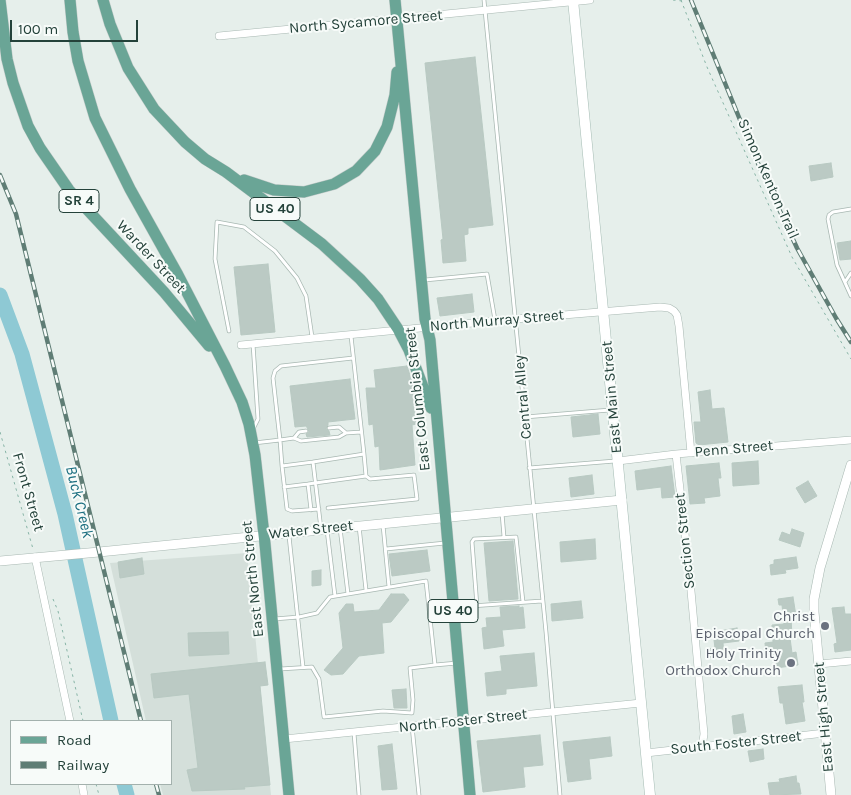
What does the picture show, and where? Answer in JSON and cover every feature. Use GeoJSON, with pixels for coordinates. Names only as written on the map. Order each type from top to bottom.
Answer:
{"type":"FeatureCollection","features":[{"type":"Feature","properties":{"kind":"main road","name":"Warder Street"},"geometry":{"type":"LineString","coordinates":[[0,0],[6,50],[13,83],[28,126],[40,148],[69,190],[164,292],[225,366]]}},
{"type":"Feature","properties":{"kind":"main road"},"geometry":{"type":"LineString","coordinates":[[70,0],[78,61],[96,118],[130,189],[178,274],[225,366]]}},
{"type":"Feature","properties":{"kind":"main road","name":"US 40"},"geometry":{"type":"LineString","coordinates":[[103,0],[110,24],[128,68],[154,109],[185,142],[205,159],[226,172],[322,244],[344,263],[378,299],[398,329],[424,385],[438,426]]}},
{"type":"Feature","properties":{"kind":"main road","name":"East Columbia Street"},"geometry":{"type":"LineString","coordinates":[[395,0],[421,280],[426,327],[430,340],[444,517],[470,795]]}},
{"type":"Feature","properties":{"kind":"main road","name":"East Main Street"},"geometry":{"type":"LineString","coordinates":[[573,1],[650,795]]}},
{"type":"Feature","properties":{"kind":"main road"},"geometry":{"type":"LineString","coordinates":[[226,172],[256,186],[296,192],[320,189],[334,184],[356,171],[375,151],[387,127],[395,95],[400,46]]}},
{"type":"Feature","properties":{"kind":"main road","name":"East North Street"},"geometry":{"type":"LineString","coordinates":[[225,366],[242,402],[252,438],[264,535],[289,795]]}},
{"type":"Feature","properties":{"kind":"street","name":"North Sycamore Street"},"geometry":{"type":"LineString","coordinates":[[219,36],[590,0]]}},
{"type":"Feature","properties":{"kind":"street","name":"North Murray Street"},"geometry":{"type":"LineString","coordinates":[[241,345],[495,320],[660,307],[669,308],[674,311],[678,320],[691,450]]}},
{"type":"Feature","properties":{"kind":"street","name":"Penn Street"},"geometry":{"type":"LineString","coordinates":[[618,461],[676,454],[691,450],[851,440]]}},
{"type":"Feature","properties":{"kind":"street","name":"Section Street"},"geometry":{"type":"LineString","coordinates":[[676,454],[704,734],[702,747]]}},
{"type":"Feature","properties":{"kind":"street","name":"East High Street"},"geometry":{"type":"LineString","coordinates":[[831,795],[814,612],[816,584],[851,465]]}},
{"type":"Feature","properties":{"kind":"street","name":"Water Street"},"geometry":{"type":"LineString","coordinates":[[0,561],[622,500]]}},
{"type":"Feature","properties":{"kind":"street"},"geometry":{"type":"LineString","coordinates":[[35,557],[70,720]]}},
{"type":"Feature","properties":{"kind":"street"},"geometry":{"type":"LineString","coordinates":[[818,664],[851,661]]}},
{"type":"Feature","properties":{"kind":"street","name":"North Foster Street"},"geometry":{"type":"LineString","coordinates":[[284,739],[641,703]]}},
{"type":"Feature","properties":{"kind":"street","name":"South Foster Street"},"geometry":{"type":"LineString","coordinates":[[646,753],[825,733]]}},
{"type":"Feature","properties":{"kind":"lane","name":"Central Alley"},"geometry":{"type":"LineString","coordinates":[[484,0],[525,417],[559,795]]}},
{"type":"Feature","properties":{"kind":"lane"},"geometry":{"type":"LineString","coordinates":[[851,209],[833,212],[828,218],[834,254],[851,296]]}},
{"type":"Feature","properties":{"kind":"lane"},"geometry":{"type":"LineString","coordinates":[[229,331],[215,259],[217,222],[244,227],[275,251],[296,278],[306,296],[313,338]]}},
{"type":"Feature","properties":{"kind":"lane"},"geometry":{"type":"LineString","coordinates":[[845,282],[851,273]]}},
{"type":"Feature","properties":{"kind":"lane"},"geometry":{"type":"LineString","coordinates":[[421,280],[487,274],[495,320]]}},
{"type":"Feature","properties":{"kind":"lane"},"geometry":{"type":"LineString","coordinates":[[351,334],[366,476]]}},
{"type":"Feature","properties":{"kind":"lane"},"geometry":{"type":"LineString","coordinates":[[253,344],[258,419],[252,438],[280,440],[294,438],[301,441],[339,437],[346,433],[361,432]]}},
{"type":"Feature","properties":{"kind":"lane"},"geometry":{"type":"LineString","coordinates":[[319,509],[292,511],[287,509],[273,378],[274,371],[281,366],[353,358]]}},
{"type":"Feature","properties":{"kind":"lane"},"geometry":{"type":"LineString","coordinates":[[525,417],[613,410]]}},
{"type":"Feature","properties":{"kind":"lane"},"geometry":{"type":"LineString","coordinates":[[329,428],[339,427],[346,433]]}},
{"type":"Feature","properties":{"kind":"lane"},"geometry":{"type":"LineString","coordinates":[[294,438],[299,432],[306,431]]}},
{"type":"Feature","properties":{"kind":"lane"},"geometry":{"type":"LineString","coordinates":[[282,466],[364,454]]}},
{"type":"Feature","properties":{"kind":"lane"},"geometry":{"type":"LineString","coordinates":[[529,468],[618,461]]}},
{"type":"Feature","properties":{"kind":"lane"},"geometry":{"type":"LineString","coordinates":[[313,462],[319,509],[336,596]]}},
{"type":"Feature","properties":{"kind":"lane"},"geometry":{"type":"LineString","coordinates":[[284,487],[366,476],[370,479],[414,475],[417,499],[328,508]]}},
{"type":"Feature","properties":{"kind":"lane"},"geometry":{"type":"LineString","coordinates":[[308,484],[311,510]]}},
{"type":"Feature","properties":{"kind":"lane"},"geometry":{"type":"LineString","coordinates":[[502,512],[504,537]]}},
{"type":"Feature","properties":{"kind":"lane"},"geometry":{"type":"LineString","coordinates":[[382,523],[389,587]]}},
{"type":"Feature","properties":{"kind":"lane"},"geometry":{"type":"LineString","coordinates":[[359,526],[366,590]]}},
{"type":"Feature","properties":{"kind":"lane"},"geometry":{"type":"LineString","coordinates":[[340,528],[348,594]]}},
{"type":"Feature","properties":{"kind":"lane"},"geometry":{"type":"LineString","coordinates":[[289,532],[303,667]]}},
{"type":"Feature","properties":{"kind":"lane"},"geometry":{"type":"LineString","coordinates":[[477,606],[472,542],[474,539],[514,537],[516,539],[523,602]]}},
{"type":"Feature","properties":{"kind":"lane"},"geometry":{"type":"LineString","coordinates":[[386,549],[447,543]]}},
{"type":"Feature","properties":{"kind":"lane"},"geometry":{"type":"LineString","coordinates":[[272,619],[299,617],[317,612],[330,597],[426,582],[435,665]]}},
{"type":"Feature","properties":{"kind":"lane"},"geometry":{"type":"LineString","coordinates":[[429,610],[542,600]]}},
{"type":"Feature","properties":{"kind":"lane"},"geometry":{"type":"LineString","coordinates":[[277,669],[312,667],[318,679],[324,717],[383,712],[412,713],[413,700],[410,668],[458,663]]}},
{"type":"Feature","properties":{"kind":"lane"},"geometry":{"type":"LineString","coordinates":[[412,726],[419,795]]}},
{"type":"Feature","properties":{"kind":"lane"},"geometry":{"type":"LineString","coordinates":[[354,732],[359,795]]}},
{"type":"Feature","properties":{"kind":"path"},"geometry":{"type":"LineString","coordinates":[[673,0],[681,1]]}},
{"type":"Feature","properties":{"kind":"path","name":"Simon Kenton Trail"},"geometry":{"type":"LineString","coordinates":[[681,1],[707,67],[792,257],[851,359]]}},
{"type":"Feature","properties":{"kind":"path","name":"Front Street"},"geometry":{"type":"LineString","coordinates":[[0,432],[35,557]]}},
{"type":"Feature","properties":{"kind":"path"},"geometry":{"type":"LineString","coordinates":[[50,593],[58,611],[83,720]]}},
{"type":"Feature","properties":{"kind":"shaded area"},"geometry":{"type":"Polygon","coordinates":[[[247,553],[271,795],[163,795],[160,785],[172,785],[172,720],[146,720],[110,563],[247,553]]]}},
{"type":"Feature","properties":{"kind":"building"},"geometry":{"type":"Polygon","coordinates":[[[475,57],[493,225],[468,228],[468,234],[464,235],[466,261],[443,263],[441,240],[443,239],[425,63],[475,57]]]}},
{"type":"Feature","properties":{"kind":"building"},"geometry":{"type":"Polygon","coordinates":[[[831,163],[833,177],[811,181],[809,166],[831,163]]]}},
{"type":"Feature","properties":{"kind":"building"},"geometry":{"type":"Polygon","coordinates":[[[851,241],[851,259],[840,260],[837,243],[851,241]]]}},
{"type":"Feature","properties":{"kind":"building"},"geometry":{"type":"Polygon","coordinates":[[[268,264],[275,332],[241,335],[234,267],[268,264]]]}},
{"type":"Feature","properties":{"kind":"building"},"geometry":{"type":"Polygon","coordinates":[[[472,294],[474,312],[440,316],[437,298],[472,294]]]}},
{"type":"Feature","properties":{"kind":"building"},"geometry":{"type":"Polygon","coordinates":[[[407,366],[425,422],[412,425],[415,465],[380,470],[379,446],[375,447],[373,424],[369,425],[366,388],[376,388],[374,370],[407,366]]]}},
{"type":"Feature","properties":{"kind":"building"},"geometry":{"type":"Polygon","coordinates":[[[350,379],[355,419],[328,422],[326,429],[330,435],[307,437],[306,434],[309,432],[306,426],[295,427],[290,386],[350,379]]]}},
{"type":"Feature","properties":{"kind":"building"},"geometry":{"type":"Polygon","coordinates":[[[710,390],[712,409],[724,408],[728,442],[699,445],[696,443],[694,422],[701,422],[698,392],[710,390]]]}},
{"type":"Feature","properties":{"kind":"building"},"geometry":{"type":"Polygon","coordinates":[[[598,414],[600,434],[573,437],[571,417],[598,414]]]}},
{"type":"Feature","properties":{"kind":"building"},"geometry":{"type":"Polygon","coordinates":[[[758,461],[759,484],[733,486],[732,463],[758,461]]]}},
{"type":"Feature","properties":{"kind":"building"},"geometry":{"type":"Polygon","coordinates":[[[719,463],[721,478],[718,478],[720,496],[704,498],[705,503],[690,504],[686,466],[719,463]]]}},
{"type":"Feature","properties":{"kind":"building"},"geometry":{"type":"Polygon","coordinates":[[[671,466],[675,497],[662,498],[661,487],[637,490],[635,471],[671,466]]]}},
{"type":"Feature","properties":{"kind":"building"},"geometry":{"type":"Polygon","coordinates":[[[592,475],[594,494],[571,497],[569,478],[592,475]]]}},
{"type":"Feature","properties":{"kind":"building"},"geometry":{"type":"Polygon","coordinates":[[[808,481],[817,496],[805,503],[796,488],[808,481]]]}},
{"type":"Feature","properties":{"kind":"building"},"geometry":{"type":"Polygon","coordinates":[[[792,529],[804,533],[800,547],[779,540],[782,532],[790,535],[792,529]]]}},
{"type":"Feature","properties":{"kind":"building"},"geometry":{"type":"Polygon","coordinates":[[[595,539],[596,559],[561,562],[560,542],[595,539]]]}},
{"type":"Feature","properties":{"kind":"building"},"geometry":{"type":"Polygon","coordinates":[[[513,541],[518,599],[489,601],[484,543],[513,541]]]}},
{"type":"Feature","properties":{"kind":"building"},"geometry":{"type":"Polygon","coordinates":[[[427,550],[430,571],[392,576],[389,554],[427,550]]]}},
{"type":"Feature","properties":{"kind":"building"},"geometry":{"type":"Polygon","coordinates":[[[796,557],[798,568],[785,570],[786,573],[771,575],[770,565],[774,564],[774,560],[796,557]]]}},
{"type":"Feature","properties":{"kind":"building"},"geometry":{"type":"Polygon","coordinates":[[[142,558],[144,574],[120,578],[118,562],[142,558]]]}},
{"type":"Feature","properties":{"kind":"building"},"geometry":{"type":"Polygon","coordinates":[[[321,570],[321,585],[312,586],[312,571],[321,570]]]}},
{"type":"Feature","properties":{"kind":"building"},"geometry":{"type":"Polygon","coordinates":[[[391,594],[404,594],[409,600],[391,622],[382,623],[384,653],[359,656],[343,674],[331,675],[324,670],[343,648],[339,613],[346,604],[353,604],[354,612],[379,610],[391,594]]]}},
{"type":"Feature","properties":{"kind":"building"},"geometry":{"type":"Polygon","coordinates":[[[793,597],[796,616],[791,617],[792,637],[790,638],[792,653],[796,652],[798,665],[776,668],[774,654],[766,655],[765,643],[773,642],[772,625],[784,624],[782,605],[779,605],[778,599],[793,597]]]}},
{"type":"Feature","properties":{"kind":"building"},"geometry":{"type":"Polygon","coordinates":[[[581,601],[583,618],[552,621],[551,604],[581,601]]]}},
{"type":"Feature","properties":{"kind":"building"},"geometry":{"type":"Polygon","coordinates":[[[519,606],[519,608],[523,607],[525,628],[502,630],[504,646],[484,649],[482,628],[487,627],[486,618],[501,617],[500,607],[519,606]]]}},
{"type":"Feature","properties":{"kind":"building"},"geometry":{"type":"Polygon","coordinates":[[[844,607],[845,614],[851,614],[851,650],[835,652],[834,644],[837,643],[832,608],[844,607]]]}},
{"type":"Feature","properties":{"kind":"building"},"geometry":{"type":"Polygon","coordinates":[[[737,628],[739,641],[723,643],[724,655],[707,658],[706,649],[715,648],[713,632],[737,628]]]}},
{"type":"Feature","properties":{"kind":"building"},"geometry":{"type":"Polygon","coordinates":[[[228,632],[229,654],[189,656],[188,633],[228,632]]]}},
{"type":"Feature","properties":{"kind":"building"},"geometry":{"type":"Polygon","coordinates":[[[534,653],[537,686],[506,689],[506,694],[487,696],[485,673],[502,671],[500,656],[534,653]]]}},
{"type":"Feature","properties":{"kind":"building"},"geometry":{"type":"Polygon","coordinates":[[[265,662],[268,685],[260,686],[270,785],[244,787],[245,789],[192,791],[187,770],[198,768],[189,694],[154,698],[151,674],[265,662]]]}},
{"type":"Feature","properties":{"kind":"building"},"geometry":{"type":"Polygon","coordinates":[[[802,685],[805,721],[786,724],[783,703],[780,703],[778,687],[802,685]]]}},
{"type":"Feature","properties":{"kind":"building"},"geometry":{"type":"Polygon","coordinates":[[[406,689],[407,708],[394,708],[392,690],[406,689]]]}},
{"type":"Feature","properties":{"kind":"building"},"geometry":{"type":"Polygon","coordinates":[[[743,714],[746,732],[734,734],[732,716],[743,714]]]}},
{"type":"Feature","properties":{"kind":"building"},"geometry":{"type":"Polygon","coordinates":[[[540,735],[543,765],[523,767],[525,787],[483,792],[477,741],[540,735]]]}},
{"type":"Feature","properties":{"kind":"building"},"geometry":{"type":"Polygon","coordinates":[[[610,737],[612,756],[589,759],[591,779],[568,782],[563,742],[610,737]]]}},
{"type":"Feature","properties":{"kind":"building"},"geometry":{"type":"Polygon","coordinates":[[[392,744],[397,789],[382,790],[378,746],[392,744]]]}},
{"type":"Feature","properties":{"kind":"building"},"geometry":{"type":"Polygon","coordinates":[[[763,749],[764,759],[750,762],[748,751],[763,749]]]}},
{"type":"Feature","properties":{"kind":"building"},"geometry":{"type":"Polygon","coordinates":[[[796,776],[801,794],[770,795],[768,783],[780,782],[779,779],[796,776]]]}},
{"type":"Feature","properties":{"kind":"waterway","name":"Buck Creek"},"geometry":{"type":"LineString","coordinates":[[0,295],[22,354],[65,514],[111,720]]}},
{"type":"Feature","properties":{"kind":"waterway","name":"Buck Creek"},"geometry":{"type":"LineString","coordinates":[[124,785],[127,795]]}},
{"type":"Feature","properties":{"kind":"railway"},"geometry":{"type":"LineString","coordinates":[[691,0],[756,159],[797,248],[851,342]]}},
{"type":"Feature","properties":{"kind":"railway"},"geometry":{"type":"LineString","coordinates":[[0,175],[16,214],[141,720]]}},
{"type":"Feature","properties":{"kind":"railway"},"geometry":{"type":"LineString","coordinates":[[156,785],[159,795]]}},
{"type":"Feature","properties":{"kind":"place","name":"Christ Episcopal Church"},"geometry":{"type":"Point","coordinates":[825,626]}},
{"type":"Feature","properties":{"kind":"place","name":"Holy Trinity Orthodox Church"},"geometry":{"type":"Point","coordinates":[791,663]}}]}
